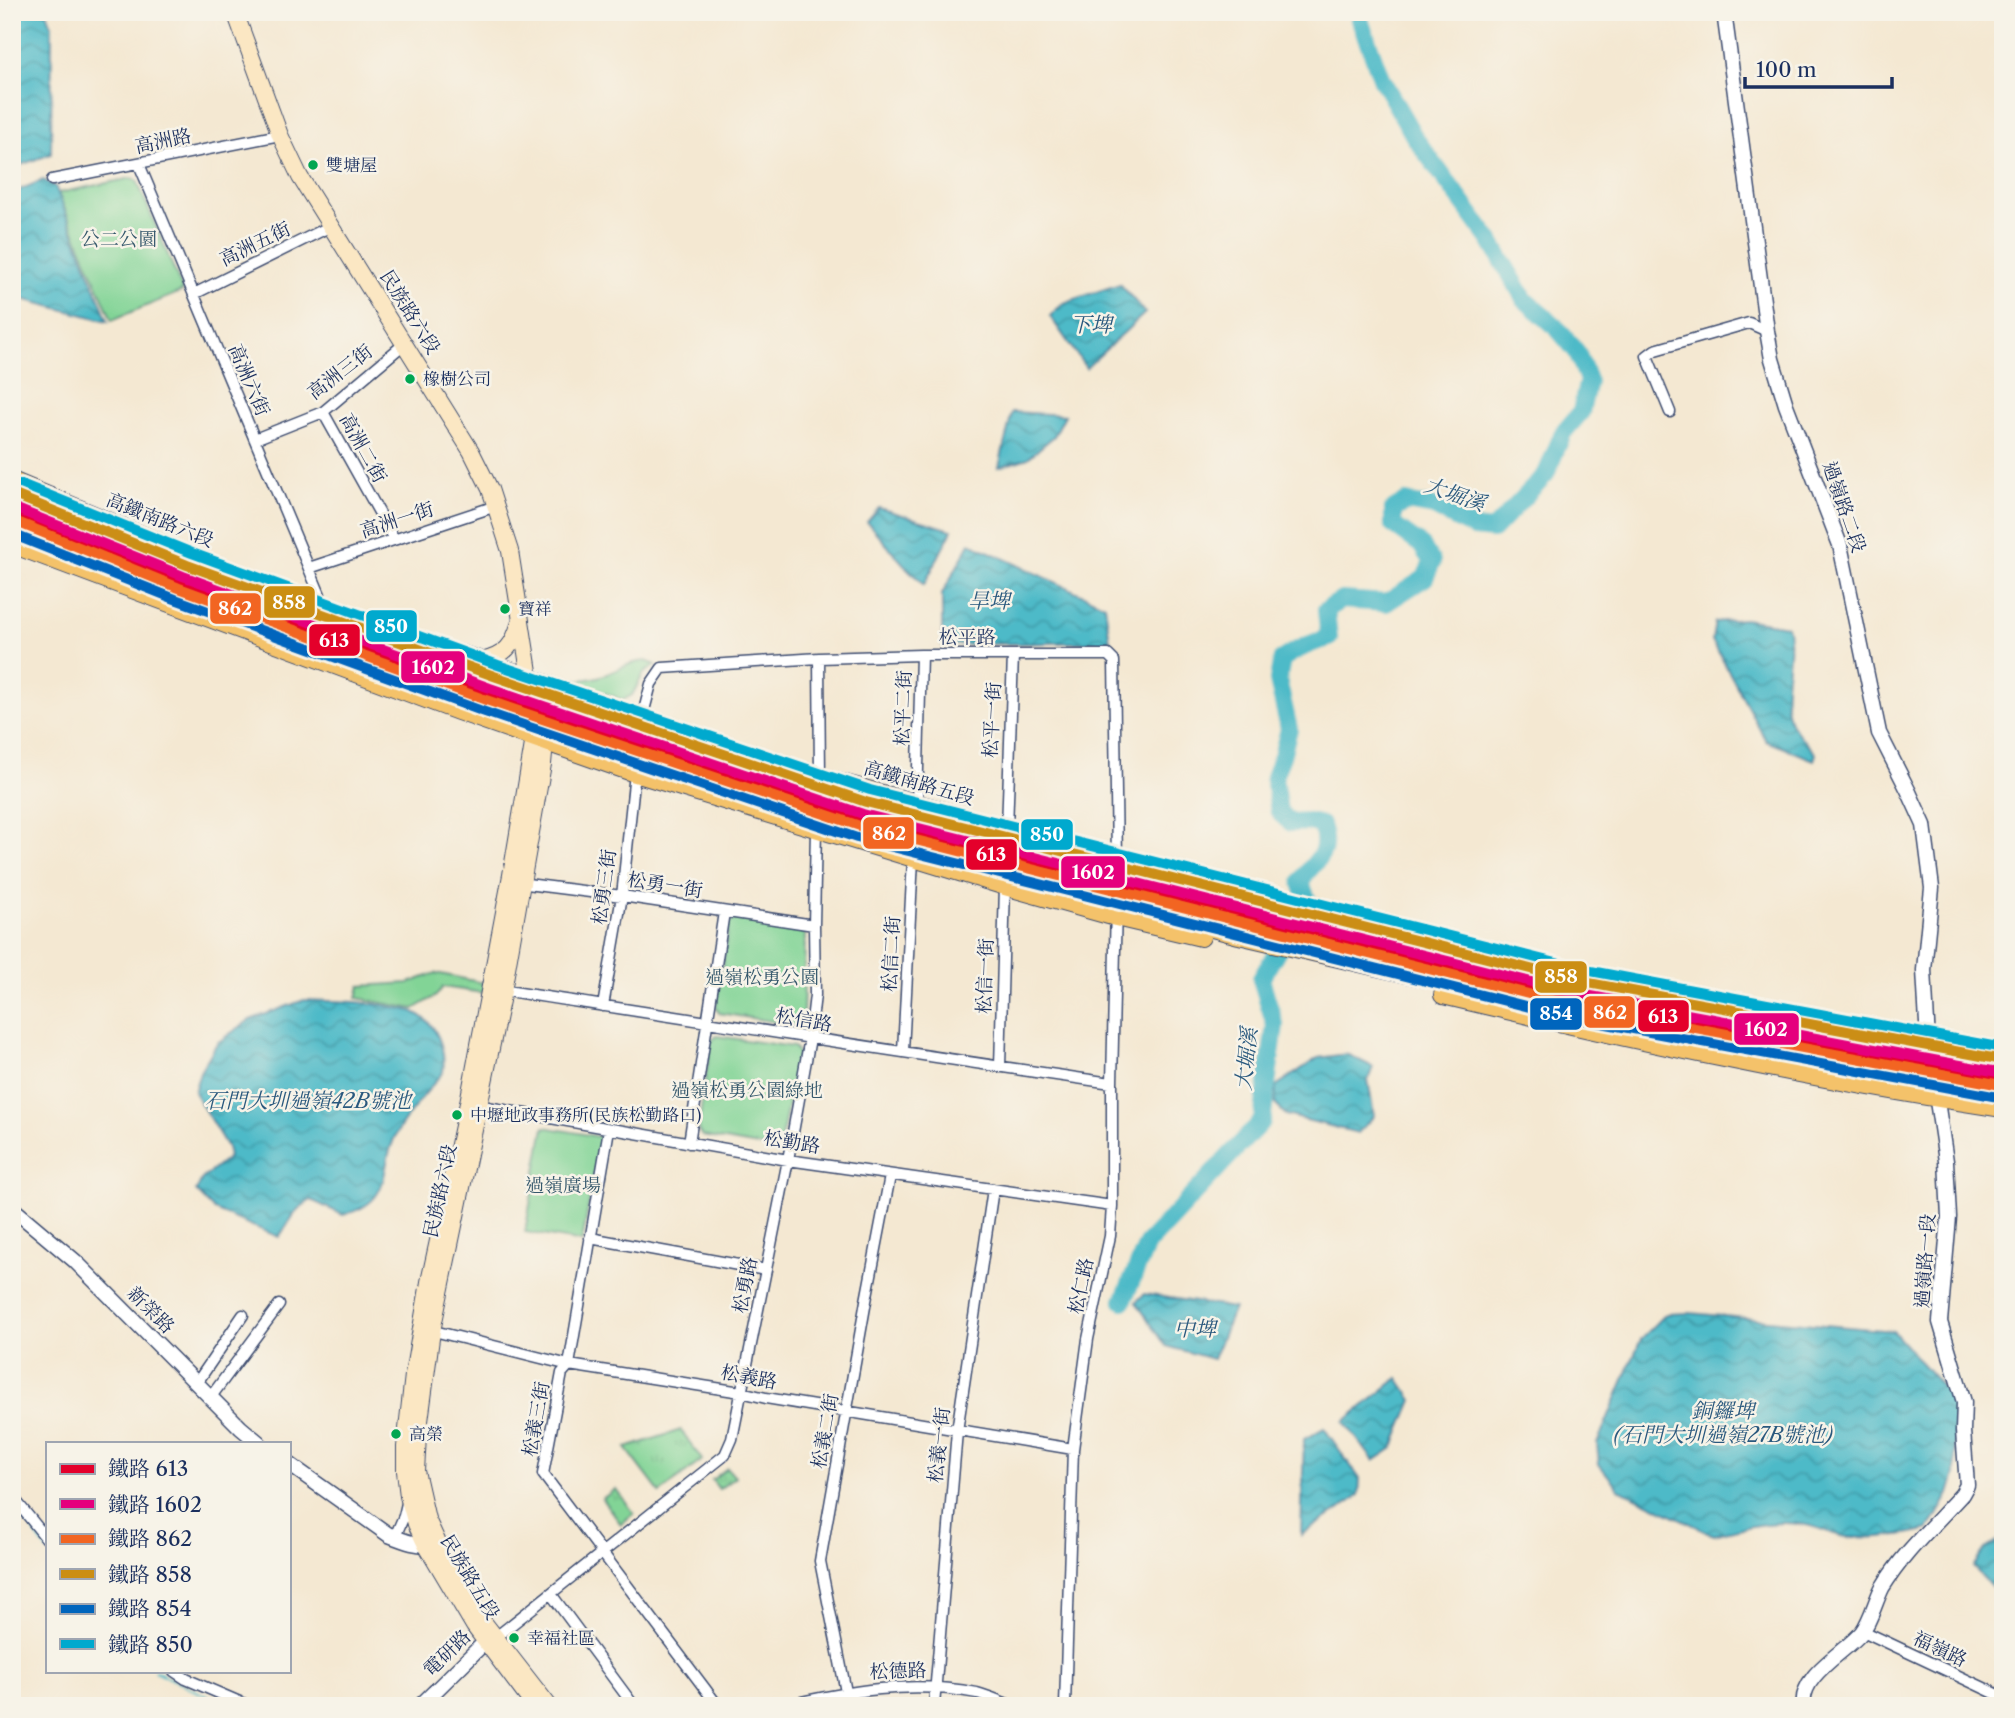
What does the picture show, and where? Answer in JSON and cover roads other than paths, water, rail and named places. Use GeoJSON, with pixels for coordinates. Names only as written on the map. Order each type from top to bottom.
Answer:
{"type":"FeatureCollection","features":[{"type":"Feature","properties":{"kind":"main road","name":"民族路六段"},"geometry":{"type":"LineString","coordinates":[[235,12],[280,135],[300,177],[471,451],[490,489],[510,551],[539,734],[496,990],[426,1330],[414,1494],[427,1519],[432,1544]]}},
{"type":"Feature","properties":{"kind":"main road","name":"高鐵南路六段"},"geometry":{"type":"LineString","coordinates":[[12,481],[326,609],[482,661],[532,685]]}},
{"type":"Feature","properties":{"kind":"main road","name":"高鐵南路六段"},"geometry":{"type":"LineString","coordinates":[[12,494],[317,618],[532,685]]}},
{"type":"Feature","properties":{"kind":"main road"},"geometry":{"type":"LineString","coordinates":[[12,494],[65,503]]}},
{"type":"Feature","properties":{"kind":"main road"},"geometry":{"type":"LineString","coordinates":[[12,528],[635,773],[1005,886],[1239,935],[2003,1108]]}},
{"type":"Feature","properties":{"kind":"main road"},"geometry":{"type":"LineString","coordinates":[[12,543],[56,546]]}},
{"type":"Feature","properties":{"kind":"main road"},"geometry":{"type":"LineString","coordinates":[[12,543],[539,734],[827,818],[1116,910],[1487,1005],[1844,1082],[2003,1096]]}},
{"type":"Feature","properties":{"kind":"main road"},"geometry":{"type":"LineString","coordinates":[[482,661],[496,657],[511,645],[521,616]]}},
{"type":"Feature","properties":{"kind":"main road","name":"高鐵南路五段"},"geometry":{"type":"LineString","coordinates":[[532,685],[820,777],[1007,829],[1116,865],[1475,964],[1658,1003],[1755,1020],[1928,1046],[2003,1054]]}},
{"type":"Feature","properties":{"kind":"main road","name":"高鐵南路五段"},"geometry":{"type":"LineString","coordinates":[[532,685],[826,791],[1116,865],[1536,966],[1928,1046],[2003,1066]]}},
{"type":"Feature","properties":{"kind":"main road"},"geometry":{"type":"LineString","coordinates":[[1475,964],[1536,966]]}},
{"type":"Feature","properties":{"kind":"main road"},"geometry":{"type":"LineString","coordinates":[[1702,999],[1755,1020]]}},
{"type":"Feature","properties":{"kind":"main road"},"geometry":{"type":"LineString","coordinates":[[1487,1005],[1541,1005]]}},
{"type":"Feature","properties":{"kind":"main road","name":"民族路五段"},"geometry":{"type":"LineString","coordinates":[[432,1544],[482,1620],[490,1643],[534,1706]]}},
{"type":"Feature","properties":{"kind":"main road","name":"民族路五段"},"geometry":{"type":"LineString","coordinates":[[490,1643],[549,1706]]}},
{"type":"Feature","properties":{"kind":"street","name":"過嶺路二段"},"geometry":{"type":"LineString","coordinates":[[1724,12],[1772,359],[1786,405],[1840,545],[1879,733],[1924,825],[1932,888],[1924,970],[1928,1046]]}},
{"type":"Feature","properties":{"kind":"street","name":"高洲路"},"geometry":{"type":"LineString","coordinates":[[52,180],[280,135]]}},
{"type":"Feature","properties":{"kind":"street","name":"高洲六街"},"geometry":{"type":"LineString","coordinates":[[139,164],[326,609]]}},
{"type":"Feature","properties":{"kind":"street","name":"高洲五街"},"geometry":{"type":"LineString","coordinates":[[194,293],[331,226]]}},
{"type":"Feature","properties":{"kind":"street"},"geometry":{"type":"LineString","coordinates":[[1670,412],[1647,356],[1656,350],[1749,323],[1767,331]]}},
{"type":"Feature","properties":{"kind":"street","name":"高洲三街"},"geometry":{"type":"LineString","coordinates":[[255,439],[323,412],[404,344]]}},
{"type":"Feature","properties":{"kind":"street","name":"高洲二街"},"geometry":{"type":"LineString","coordinates":[[323,412],[394,539]]}},
{"type":"Feature","properties":{"kind":"street","name":"高洲一街"},"geometry":{"type":"LineString","coordinates":[[310,568],[496,506]]}},
{"type":"Feature","properties":{"kind":"street","name":"松平一街"},"geometry":{"type":"LineString","coordinates":[[1007,829],[1013,654]]}},
{"type":"Feature","properties":{"kind":"street","name":"松平路"},"geometry":{"type":"LineString","coordinates":[[642,718],[651,684],[662,668],[922,655],[1108,655],[1114,661],[1116,865]]}},
{"type":"Feature","properties":{"kind":"street","name":"松平二街"},"geometry":{"type":"LineString","coordinates":[[917,805],[922,655]]}},
{"type":"Feature","properties":{"kind":"street"},"geometry":{"type":"LineString","coordinates":[[820,658],[820,777]]}},
{"type":"Feature","properties":{"kind":"street","name":"松勇三街"},"geometry":{"type":"LineString","coordinates":[[603,1006],[622,896],[635,773]]}},
{"type":"Feature","properties":{"kind":"street","name":"松勇路"},"geometry":{"type":"LineString","coordinates":[[490,1643],[725,1455],[732,1439],[810,1038],[815,995],[816,828]]}},
{"type":"Feature","properties":{"kind":"street","name":"松信二街"},"geometry":{"type":"LineString","coordinates":[[903,1051],[914,859]]}},
{"type":"Feature","properties":{"kind":"street","name":"松仁路"},"geometry":{"type":"LineString","coordinates":[[1065,1706],[1073,1450],[1088,1339],[1110,1236],[1112,1206],[1116,865]]}},
{"type":"Feature","properties":{"kind":"street","name":"松勇一街"},"geometry":{"type":"LineString","coordinates":[[516,883],[814,925]]}},
{"type":"Feature","properties":{"kind":"street","name":"松信一街"},"geometry":{"type":"LineString","coordinates":[[1000,1067],[1005,886]]}},
{"type":"Feature","properties":{"kind":"street"},"geometry":{"type":"LineString","coordinates":[[689,1143],[724,912]]}},
{"type":"Feature","properties":{"kind":"street","name":"松信路"},"geometry":{"type":"LineString","coordinates":[[496,990],[1112,1083]]}},
{"type":"Feature","properties":{"kind":"street","name":"過嶺路一段"},"geometry":{"type":"LineString","coordinates":[[1804,1706],[1807,1686],[1863,1631],[1882,1588],[1904,1557],[1962,1494],[1967,1485],[1964,1402],[1940,1322],[1949,1217],[1946,1161],[1928,1046]]}},
{"type":"Feature","properties":{"kind":"street","name":"松勤路"},"geometry":{"type":"LineString","coordinates":[[474,1104],[788,1160],[1112,1206]]}},
{"type":"Feature","properties":{"kind":"street","name":"松義三街"},"geometry":{"type":"LineString","coordinates":[[609,1129],[569,1365],[562,1373],[543,1474],[718,1706]]}},
{"type":"Feature","properties":{"kind":"street","name":"松義二街"},"geometry":{"type":"LineString","coordinates":[[846,1692],[820,1561],[890,1176]]}},
{"type":"Feature","properties":{"kind":"street","name":"松義一街"},"geometry":{"type":"LineString","coordinates":[[934,1706],[957,1431],[993,1189]]}},
{"type":"Feature","properties":{"kind":"street","name":"新榮路"},"geometry":{"type":"LineString","coordinates":[[14,1212],[75,1261],[246,1434],[258,1442]]}},
{"type":"Feature","properties":{"kind":"street"},"geometry":{"type":"LineString","coordinates":[[590,1238],[766,1270]]}},
{"type":"Feature","properties":{"kind":"street"},"geometry":{"type":"LineString","coordinates":[[210,1398],[279,1305]]}},
{"type":"Feature","properties":{"kind":"street"},"geometry":{"type":"LineString","coordinates":[[196,1384],[243,1315]]}},
{"type":"Feature","properties":{"kind":"street","name":"松義路"},"geometry":{"type":"LineString","coordinates":[[426,1330],[569,1365],[1073,1450]]}},
{"type":"Feature","properties":{"kind":"street"},"geometry":{"type":"LineString","coordinates":[[290,1465],[389,1535],[403,1541],[432,1544]]}},
{"type":"Feature","properties":{"kind":"street"},"geometry":{"type":"LineString","coordinates":[[389,1535],[397,1532],[414,1494]]}},
{"type":"Feature","properties":{"kind":"street"},"geometry":{"type":"LineString","coordinates":[[12,1496],[46,1538]]}},
{"type":"Feature","properties":{"kind":"street"},"geometry":{"type":"LineString","coordinates":[[551,1594],[634,1706]]}},
{"type":"Feature","properties":{"kind":"street","name":"福嶺路"},"geometry":{"type":"LineString","coordinates":[[1863,1631],[2003,1697]]}},
{"type":"Feature","properties":{"kind":"street","name":"電研路"},"geometry":{"type":"LineString","coordinates":[[420,1706],[490,1643]]}},
{"type":"Feature","properties":{"kind":"street","name":"電研路"},"geometry":{"type":"LineString","coordinates":[[433,1706],[490,1643]]}},
{"type":"Feature","properties":{"kind":"street"},"geometry":{"type":"LineString","coordinates":[[176,1672],[249,1706]]}},
{"type":"Feature","properties":{"kind":"street","name":"松德路"},"geometry":{"type":"LineString","coordinates":[[784,1706],[846,1692],[889,1687],[936,1688],[979,1693],[1013,1706]]}},
{"type":"Feature","properties":{"kind":"water"},"geometry":{"type":"Polygon","coordinates":[[[12,12],[47,12],[52,26],[51,154],[12,168],[12,12]]]}},
{"type":"Feature","properties":{"kind":"water"},"geometry":{"type":"Polygon","coordinates":[[[43,180],[55,186],[108,321],[22,299],[12,303],[12,193],[43,180]]]}},
{"type":"Feature","properties":{"kind":"water","name":"下埤"},"geometry":{"type":"Polygon","coordinates":[[[1120,284],[1145,313],[1086,368],[1050,316],[1063,303],[1120,284]]]}},
{"type":"Feature","properties":{"kind":"water"},"geometry":{"type":"Polygon","coordinates":[[[1012,412],[1065,415],[1054,436],[1028,458],[999,467],[1012,412]]]}},
{"type":"Feature","properties":{"kind":"water","name":"旱埤"},"geometry":{"type":"Polygon","coordinates":[[[879,508],[952,530],[924,585],[867,522],[879,508]]]}},
{"type":"Feature","properties":{"kind":"water","name":"旱埤"},"geometry":{"type":"Polygon","coordinates":[[[970,543],[1105,605],[1110,642],[942,645],[942,594],[970,543]]]}},
{"type":"Feature","properties":{"kind":"water"},"geometry":{"type":"Polygon","coordinates":[[[1744,619],[1787,626],[1789,649],[1786,708],[1794,727],[1816,754],[1814,760],[1766,741],[1712,640],[1715,622],[1744,619]]]}},
{"type":"Feature","properties":{"kind":"water","name":"石門大圳過嶺42B號池"},"geometry":{"type":"Polygon","coordinates":[[[304,1000],[370,1004],[414,1012],[434,1029],[444,1063],[443,1072],[399,1129],[388,1156],[383,1181],[372,1201],[343,1215],[311,1200],[298,1209],[279,1237],[214,1210],[196,1191],[202,1179],[229,1157],[227,1147],[194,1092],[200,1072],[217,1043],[250,1020],[304,1000]]]}},
{"type":"Feature","properties":{"kind":"water"},"geometry":{"type":"Polygon","coordinates":[[[1347,1054],[1373,1067],[1368,1080],[1374,1116],[1358,1133],[1286,1115],[1275,1104],[1276,1086],[1318,1058],[1347,1054]]]}},
{"type":"Feature","properties":{"kind":"water","name":"中埤"},"geometry":{"type":"Polygon","coordinates":[[[1144,1294],[1234,1308],[1213,1359],[1166,1346],[1136,1302],[1144,1294]]]}},
{"type":"Feature","properties":{"kind":"water","name":"銅鑼埤 (石門大圳過嶺27B號池)"},"geometry":{"type":"Polygon","coordinates":[[[1689,1313],[1893,1331],[1954,1400],[1955,1474],[1949,1494],[1929,1529],[1900,1535],[1856,1537],[1842,1536],[1794,1523],[1771,1523],[1714,1535],[1619,1489],[1599,1464],[1597,1444],[1641,1339],[1666,1314],[1689,1313]]]}},
{"type":"Feature","properties":{"kind":"water"},"geometry":{"type":"Polygon","coordinates":[[[1398,1378],[1413,1400],[1393,1448],[1374,1461],[1344,1422],[1398,1378]]]}},
{"type":"Feature","properties":{"kind":"water"},"geometry":{"type":"Polygon","coordinates":[[[1324,1428],[1360,1479],[1359,1496],[1301,1535],[1304,1439],[1324,1428]]]}},
{"type":"Feature","properties":{"kind":"water"},"geometry":{"type":"Polygon","coordinates":[[[1999,1541],[2003,1543],[2003,1598],[1973,1567],[1985,1549],[1999,1541]]]}},
{"type":"Feature","properties":{"kind":"waterway","name":"大堀溪"},"geometry":{"type":"LineString","coordinates":[[1123,1301],[1147,1244],[1262,1121],[1275,1025],[1261,979],[1307,899],[1301,883],[1320,857],[1324,844],[1321,825],[1310,822],[1291,823],[1279,812],[1274,777],[1289,729],[1278,680],[1282,659],[1305,646],[1329,638],[1326,610],[1342,600],[1386,603],[1425,578],[1432,562],[1421,545],[1393,525],[1393,510],[1406,502],[1434,507],[1474,528],[1493,530],[1546,474],[1563,433],[1581,412],[1588,380],[1577,352],[1556,327],[1525,300],[1490,240],[1415,138],[1382,80],[1360,20],[1361,12]]}},
{"type":"Feature","properties":{"kind":"waterway"},"geometry":{"type":"LineString","coordinates":[[12,1511],[29,1525]]}},
{"type":"Feature","properties":{"kind":"waterway"},"geometry":{"type":"LineString","coordinates":[[33,1530],[46,1549]]}},
{"type":"Feature","properties":{"kind":"waterway"},"geometry":{"type":"LineString","coordinates":[[157,1672],[227,1706]]}},
{"type":"Feature","properties":{"kind":"rail line","name":"850"},"geometry":{"type":"LineString","coordinates":[[21,484],[192,553],[498,665],[870,790],[1580,969],[2003,1048]]}},
{"type":"Feature","properties":{"kind":"rail line","name":"858"},"geometry":{"type":"LineString","coordinates":[[17,496],[187,565],[494,676],[866,802],[1578,981],[2003,1060]]}},
{"type":"Feature","properties":{"kind":"rail line","name":"1602"},"geometry":{"type":"LineString","coordinates":[[12,507],[183,576],[490,688],[863,814],[1575,993],[2003,1073]]}},
{"type":"Feature","properties":{"kind":"rail line","name":"613"},"geometry":{"type":"LineString","coordinates":[[12,515],[180,584],[487,696],[861,822],[1574,999],[2003,1081]]}},
{"type":"Feature","properties":{"kind":"rail line","name":"862"},"geometry":{"type":"LineString","coordinates":[[12,520],[179,588],[486,700],[860,826],[1572,1005],[2001,1085]]}},
{"type":"Feature","properties":{"kind":"rail line","name":"854"},"geometry":{"type":"LineString","coordinates":[[12,534],[175,599],[482,711],[857,838],[1569,1017],[1998,1097]]}},
{"type":"Feature","properties":{"kind":"place","name":"雙塘屋"},"geometry":{"type":"Point","coordinates":[313,165]}},
{"type":"Feature","properties":{"kind":"place","name":"橡樹公司"},"geometry":{"type":"Point","coordinates":[410,379]}},
{"type":"Feature","properties":{"kind":"place","name":"寶祥"},"geometry":{"type":"Point","coordinates":[505,609]}},
{"type":"Feature","properties":{"kind":"place","name":"中壢地政事務所(民族松勤路口)"},"geometry":{"type":"Point","coordinates":[457,1115]}},
{"type":"Feature","properties":{"kind":"place","name":"高榮"},"geometry":{"type":"Point","coordinates":[396,1434]}},
{"type":"Feature","properties":{"kind":"place","name":"幸福社區"},"geometry":{"type":"Point","coordinates":[514,1638]}},
{"type":"Feature","properties":{"kind":"park label","name":"公二公園"},"geometry":{"type":"Point","coordinates":[119,239]}},
{"type":"Feature","properties":{"kind":"park label","name":"過嶺松勇公園"},"geometry":{"type":"Point","coordinates":[762,977]}},
{"type":"Feature","properties":{"kind":"park label","name":"過嶺松勇公園綠地"},"geometry":{"type":"Point","coordinates":[747,1090]}},
{"type":"Feature","properties":{"kind":"park label","name":"過嶺廣場"},"geometry":{"type":"Point","coordinates":[563,1185]}}]}
